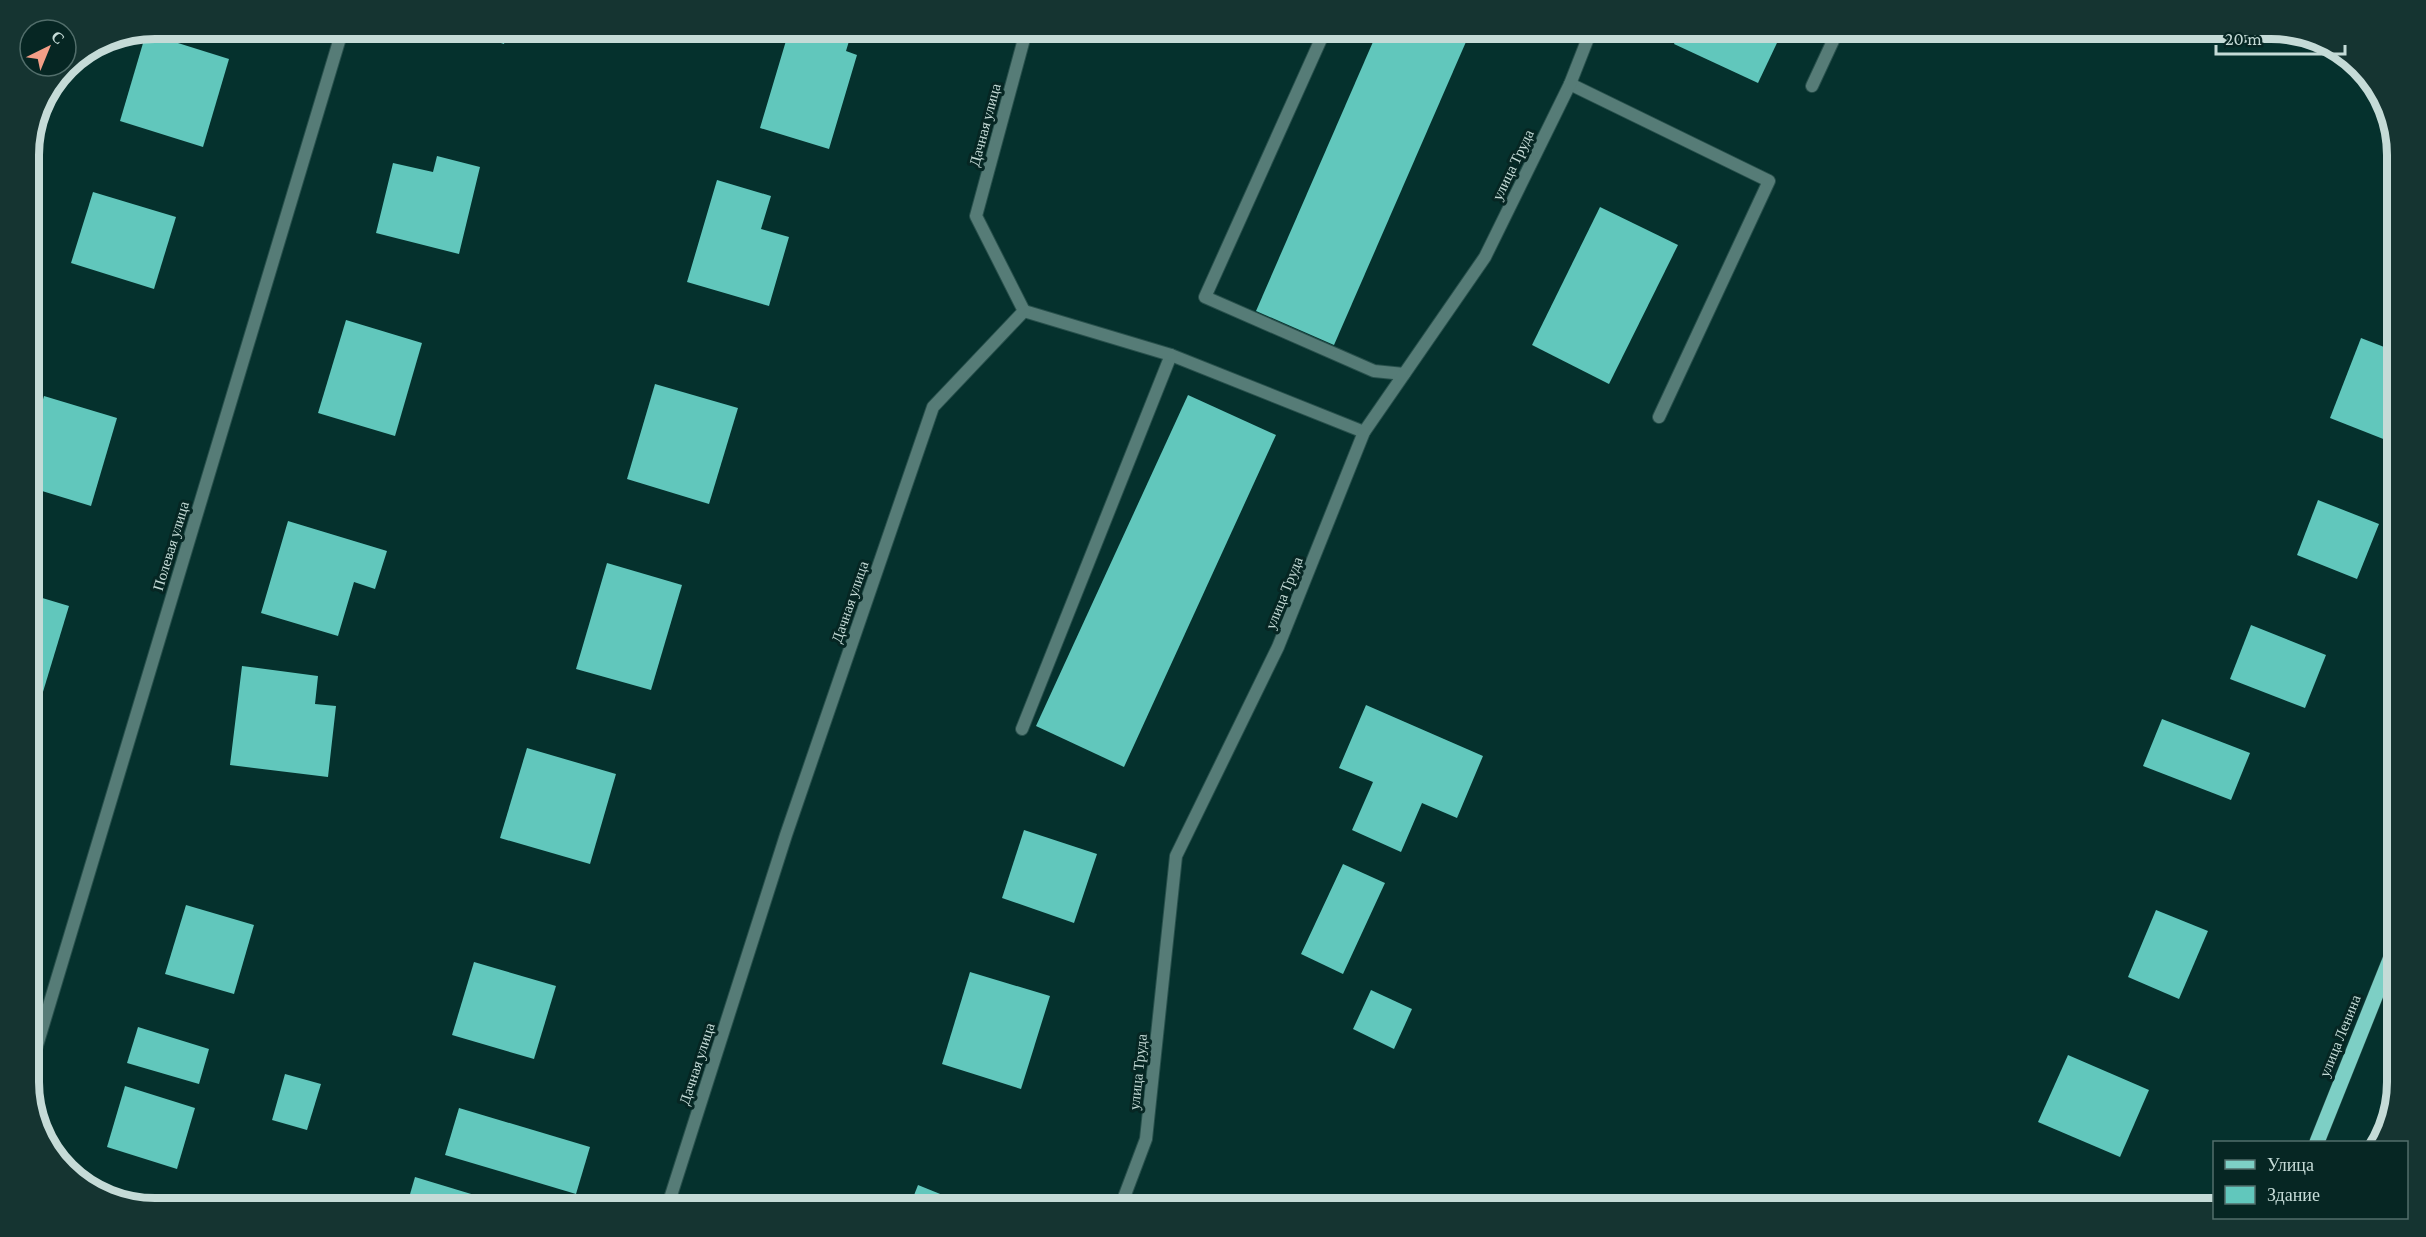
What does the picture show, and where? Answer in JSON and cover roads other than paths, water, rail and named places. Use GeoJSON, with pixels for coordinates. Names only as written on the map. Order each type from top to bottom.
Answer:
{"type":"FeatureCollection","features":[{"type":"Feature","properties":{"kind":"main road","name":"улица Ленина"},"geometry":{"type":"LineString","coordinates":[[2318,1141],[2387,967]]}},
{"type":"Feature","properties":{"kind":"street","name":"Полевая улица"},"geometry":{"type":"LineString","coordinates":[[39,1039],[340,39]]}},
{"type":"Feature","properties":{"kind":"street","name":"Дачная улица"},"geometry":{"type":"LineString","coordinates":[[670,1198],[786,835],[933,407],[1024,311],[976,216],[1024,39]]}},
{"type":"Feature","properties":{"kind":"street"},"geometry":{"type":"LineString","coordinates":[[1321,39],[1205,297],[1374,371],[1404,374]]}},
{"type":"Feature","properties":{"kind":"street","name":"улица Труда"},"geometry":{"type":"LineString","coordinates":[[1124,1198],[1146,1139],[1176,856],[1278,647],[1364,432],[1485,257],[1570,84],[1588,39]]}},
{"type":"Feature","properties":{"kind":"street"},"geometry":{"type":"LineString","coordinates":[[1812,86],[1834,39]]}},
{"type":"Feature","properties":{"kind":"street"},"geometry":{"type":"LineString","coordinates":[[1570,84],[1769,181],[1659,417]]}},
{"type":"Feature","properties":{"kind":"street"},"geometry":{"type":"LineString","coordinates":[[1024,311],[1171,355],[1364,432]]}},
{"type":"Feature","properties":{"kind":"street"},"geometry":{"type":"LineString","coordinates":[[1022,729],[1171,355]]}}]}
